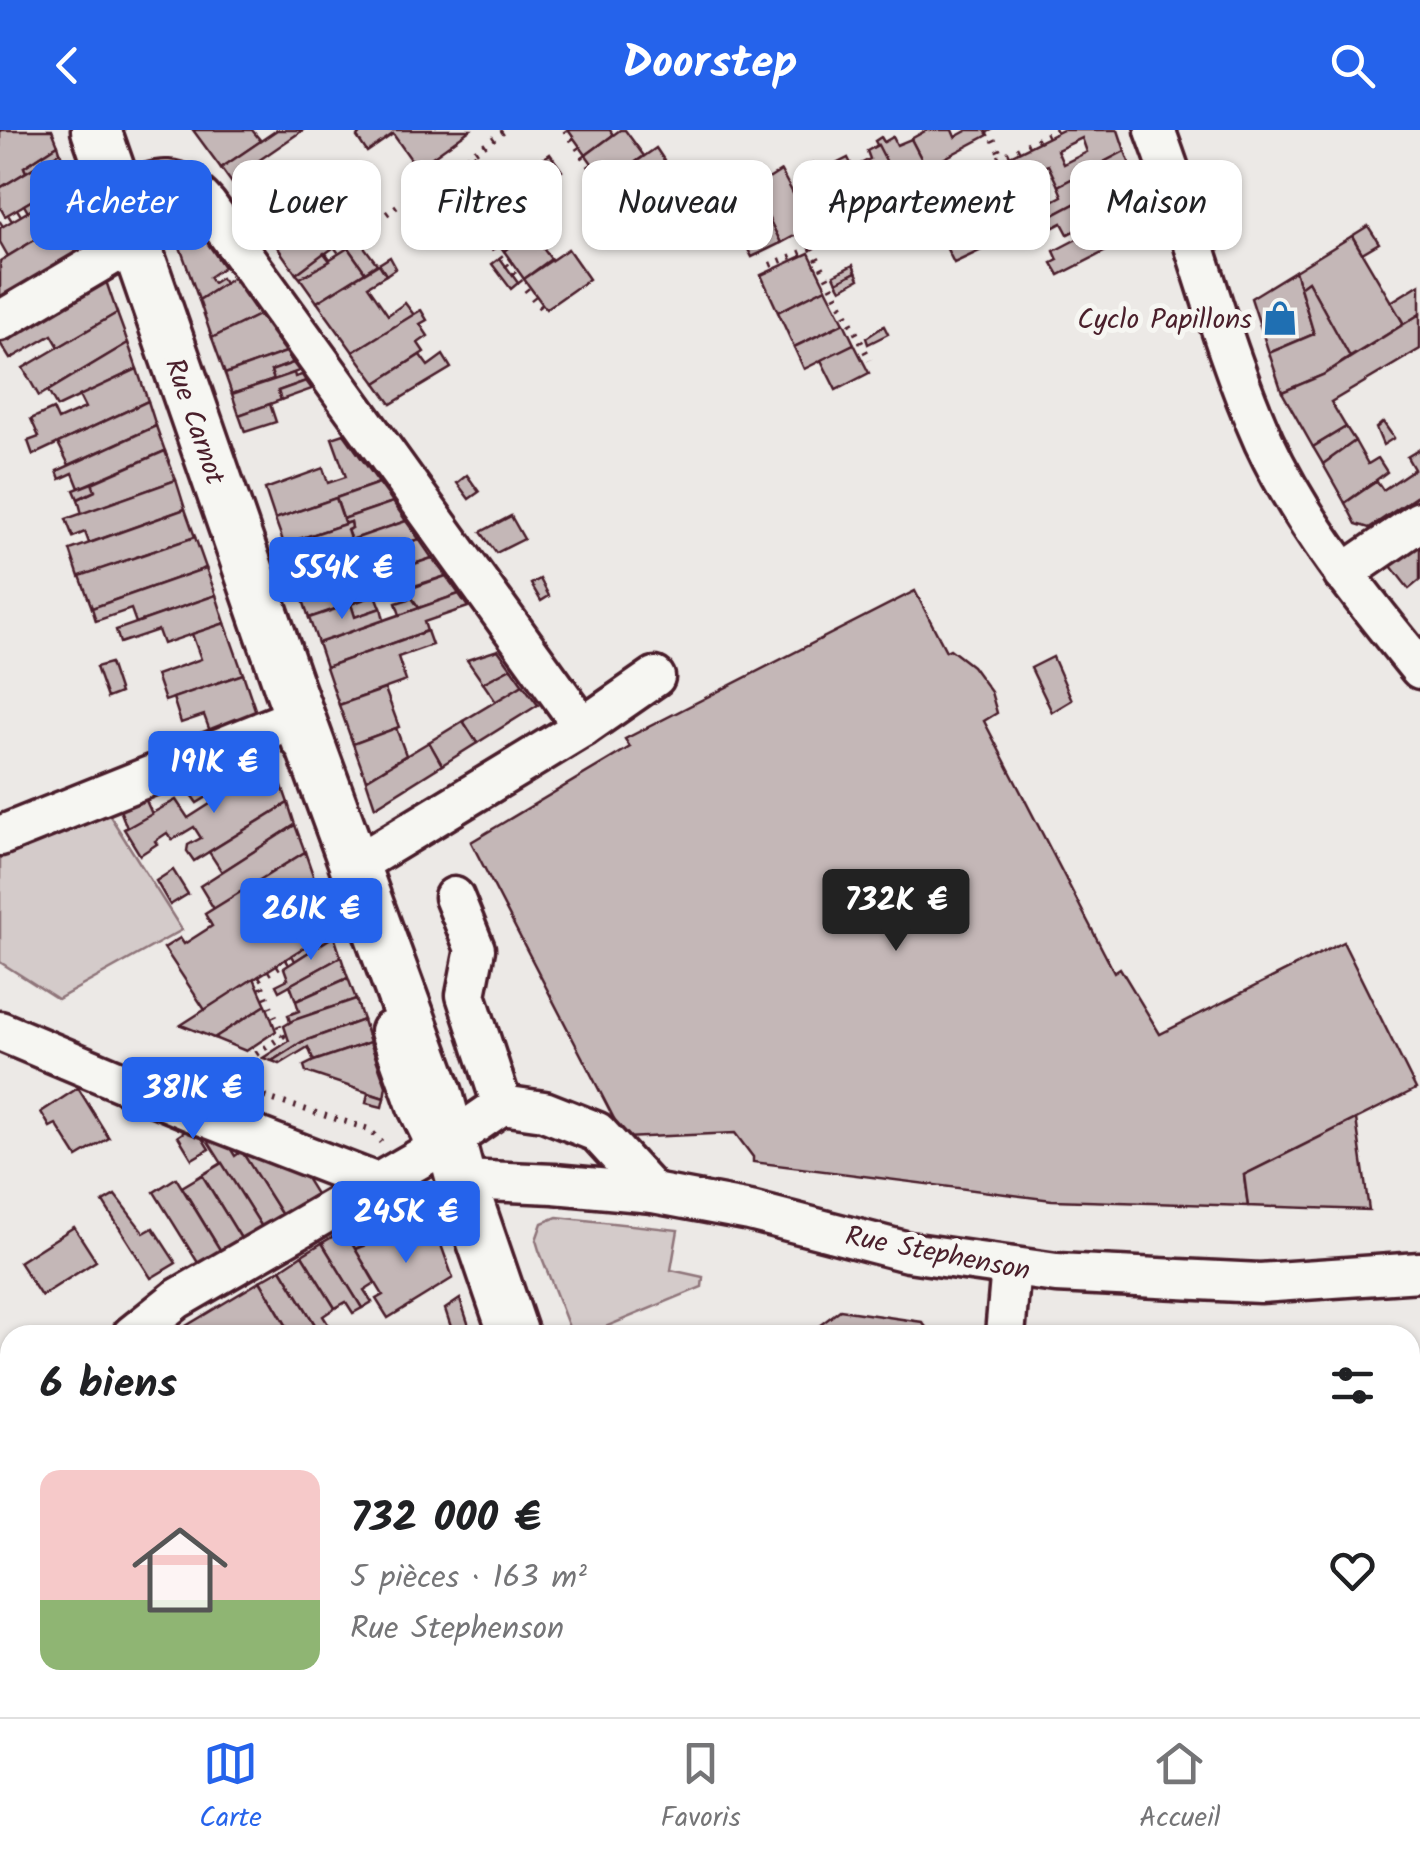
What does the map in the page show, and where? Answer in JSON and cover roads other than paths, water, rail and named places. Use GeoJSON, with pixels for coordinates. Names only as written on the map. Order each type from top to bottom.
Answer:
{"type":"FeatureCollection","features":[{"type":"Feature","properties":{"kind":"main road","name":"Rue Carnot"},"geometry":{"type":"LineString","coordinates":[[96,130],[106,160]]}},
{"type":"Feature","properties":{"kind":"main road","name":"Rue Carnot"},"geometry":{"type":"LineString","coordinates":[[137,250],[438,1094],[450,1156],[510,1325]]}},
{"type":"Feature","properties":{"kind":"street"},"geometry":{"type":"LineString","coordinates":[[1155,130],[1236,370],[1265,442],[1302,510],[1344,574],[1420,669]]}},
{"type":"Feature","properties":{"kind":"street"},"geometry":{"type":"LineString","coordinates":[[212,211],[582,727]]}},
{"type":"Feature","properties":{"kind":"street"},"geometry":{"type":"LineString","coordinates":[[0,321],[120,250]]}},
{"type":"Feature","properties":{"kind":"street"},"geometry":{"type":"LineString","coordinates":[[1344,574],[1420,521]]}},
{"type":"Feature","properties":{"kind":"street"},"geometry":{"type":"LineString","coordinates":[[354,866],[582,727],[654,677]]}},
{"type":"Feature","properties":{"kind":"street"},"geometry":{"type":"LineString","coordinates":[[0,836],[300,716],[309,804],[417,1106],[501,1239],[534,1325]]}},
{"type":"Feature","properties":{"kind":"street"},"geometry":{"type":"LineString","coordinates":[[454,897],[475,949],[466,995],[502,1105]]}},
{"type":"Feature","properties":{"kind":"street"},"geometry":{"type":"LineString","coordinates":[[0,1031],[377,1183]]}},
{"type":"Feature","properties":{"kind":"street"},"geometry":{"type":"LineString","coordinates":[[144,1325],[177,1299],[377,1183],[450,1156],[502,1105]]}},
{"type":"Feature","properties":{"kind":"street"},"geometry":{"type":"LineString","coordinates":[[502,1105],[544,1111],[598,1132],[654,1193]]}},
{"type":"Feature","properties":{"kind":"street","name":"Rue Stephenson"},"geometry":{"type":"LineString","coordinates":[[450,1156],[573,1185],[654,1193],[750,1211],[908,1252],[1012,1266],[1218,1284],[1308,1282],[1420,1272]]}},
{"type":"Feature","properties":{"kind":"street"},"geometry":{"type":"LineString","coordinates":[[1005,1325],[1012,1266]]}},
{"type":"Feature","properties":{"kind":"place","name":"Cyclo Papillons"},"geometry":{"type":"Point","coordinates":[1280,318]}}]}
